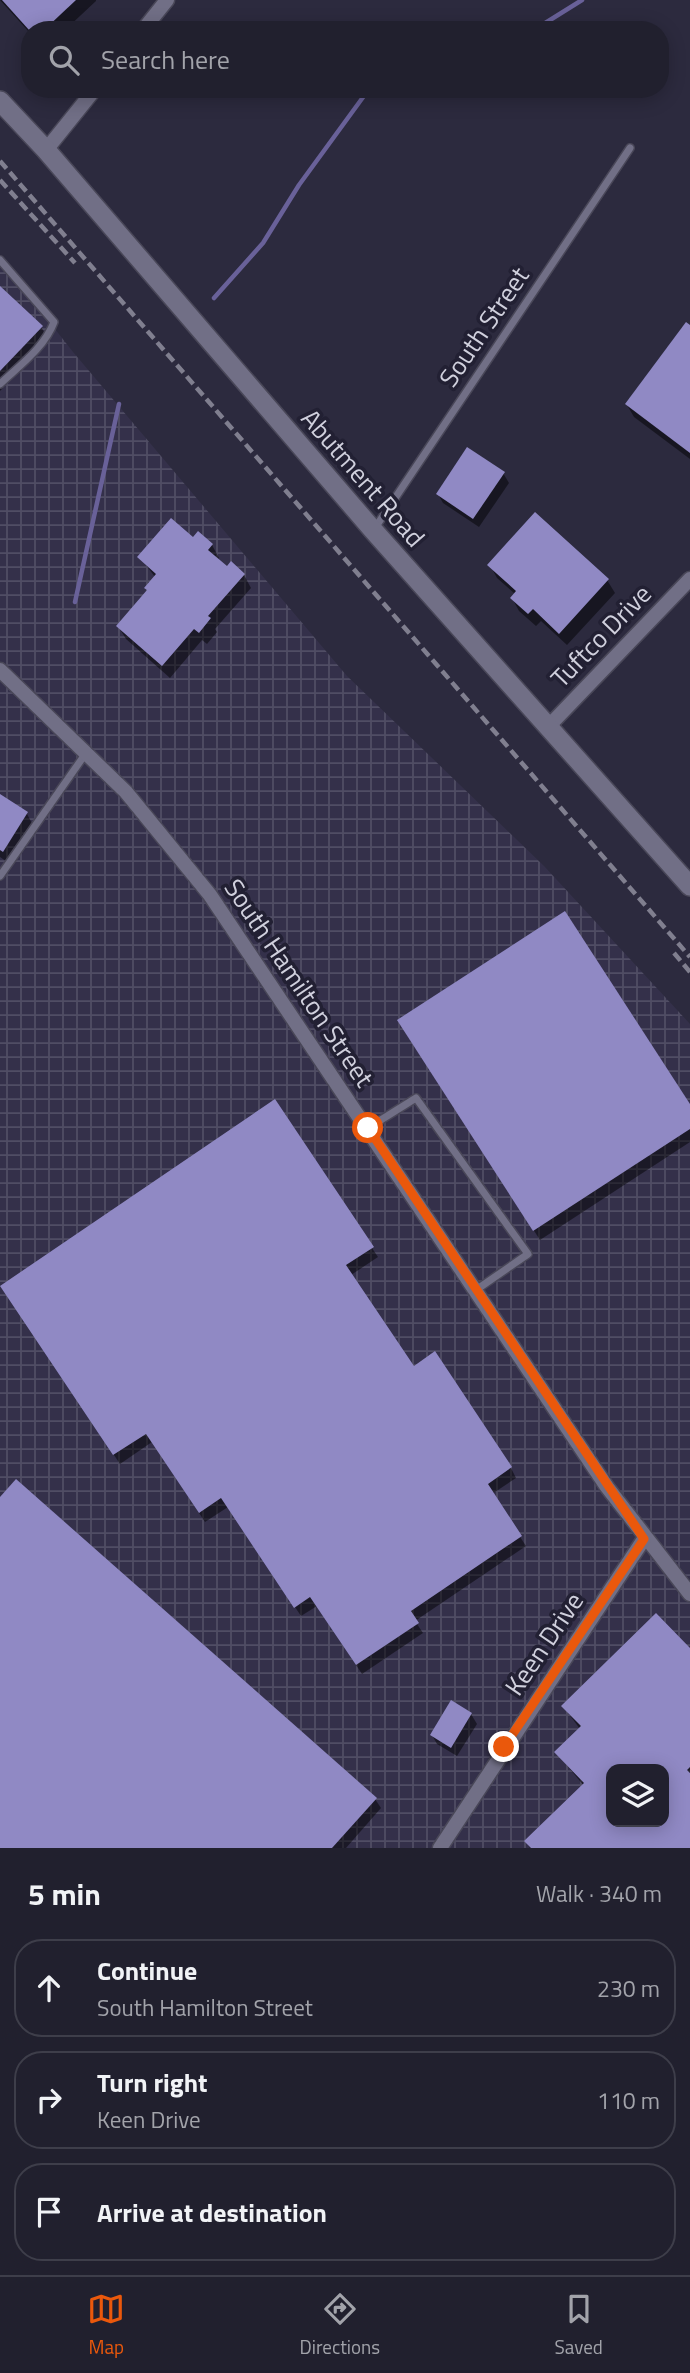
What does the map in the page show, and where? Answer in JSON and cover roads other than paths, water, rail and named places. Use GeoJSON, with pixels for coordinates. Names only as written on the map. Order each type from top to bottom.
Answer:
{"type":"FeatureCollection","features":[{"type":"Feature","properties":{"kind":"main road","name":"Abutment Road"},"geometry":{"type":"LineString","coordinates":[[0,101],[46,149],[373,530],[690,886]]}},
{"type":"Feature","properties":{"kind":"street"},"geometry":{"type":"LineString","coordinates":[[150,21],[167,0]]}},
{"type":"Feature","properties":{"kind":"street"},"geometry":{"type":"LineString","coordinates":[[46,149],[88,98]]}},
{"type":"Feature","properties":{"kind":"street","name":"Tuftco Drive"},"geometry":{"type":"LineString","coordinates":[[547,727],[690,579]]}},
{"type":"Feature","properties":{"kind":"street","name":"South Hamilton Street"},"geometry":{"type":"LineString","coordinates":[[0,670],[126,792],[210,895],[644,1539],[690,1594]]}},
{"type":"Feature","properties":{"kind":"street","name":"Keen Drive"},"geometry":{"type":"LineString","coordinates":[[440,1848],[644,1539]]}},
{"type":"Feature","properties":{"kind":"lane","name":"South Street"},"geometry":{"type":"LineString","coordinates":[[373,530],[630,148]]}},
{"type":"Feature","properties":{"kind":"lane"},"geometry":{"type":"LineString","coordinates":[[0,260],[54,322],[51,331],[28,358],[0,384]]}},
{"type":"Feature","properties":{"kind":"lane"},"geometry":{"type":"LineString","coordinates":[[0,876],[87,752]]}},
{"type":"Feature","properties":{"kind":"lane"},"geometry":{"type":"LineString","coordinates":[[368,1128],[416,1098],[528,1254],[476,1290]]}},
{"type":"Feature","properties":{"kind":"waterway"},"geometry":{"type":"LineString","coordinates":[[548,21],[582,0]]}},
{"type":"Feature","properties":{"kind":"waterway"},"geometry":{"type":"LineString","coordinates":[[214,298],[263,243],[299,185],[362,98]]}},
{"type":"Feature","properties":{"kind":"waterway"},"geometry":{"type":"LineString","coordinates":[[75,602],[119,404]]}},
{"type":"Feature","properties":{"kind":"railway"},"geometry":{"type":"LineString","coordinates":[[0,161],[690,957]]}},
{"type":"Feature","properties":{"kind":"railway"},"geometry":{"type":"LineString","coordinates":[[0,180],[75,263]]}},
{"type":"Feature","properties":{"kind":"railway"},"geometry":{"type":"LineString","coordinates":[[674,953],[690,972]]}}]}
